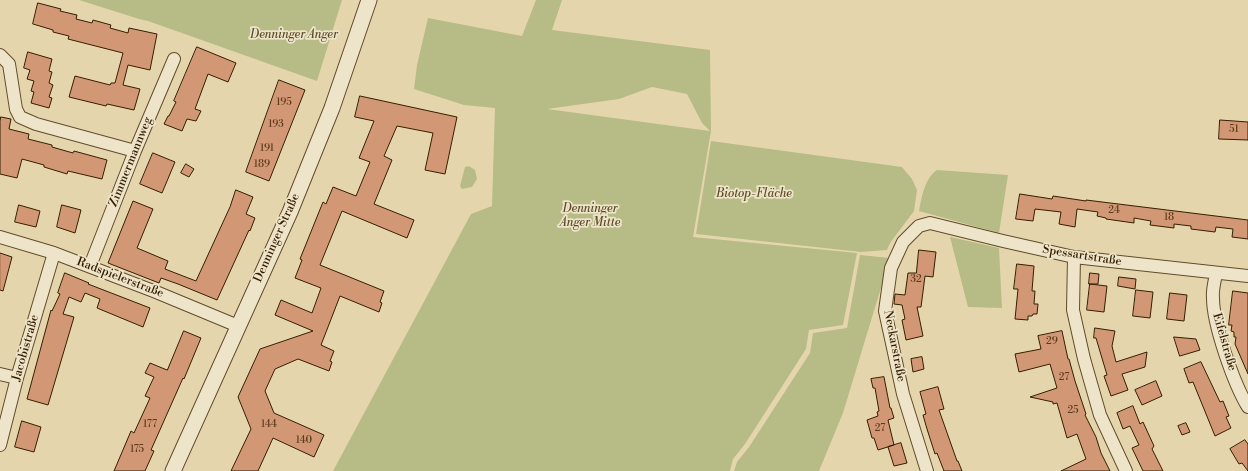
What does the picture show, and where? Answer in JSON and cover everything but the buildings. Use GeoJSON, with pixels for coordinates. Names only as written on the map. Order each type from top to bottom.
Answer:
{"type":"FeatureCollection","features":[{"type":"Feature","properties":{"kind":"street","name":"Denninger Straße"},"geometry":{"type":"LineString","coordinates":[[173,471],[290,212],[314,155],[369,0]]}},
{"type":"Feature","properties":{"kind":"street"},"geometry":{"type":"LineString","coordinates":[[0,55],[9,64],[16,108],[20,117],[36,124],[135,151]]}},
{"type":"Feature","properties":{"kind":"street","name":"Zimmermannweg"},"geometry":{"type":"LineString","coordinates":[[90,266],[135,151],[174,59]]}},
{"type":"Feature","properties":{"kind":"street","name":"Spessartstraße"},"geometry":{"type":"LineString","coordinates":[[918,226],[930,223],[1074,257],[1248,276]]}},
{"type":"Feature","properties":{"kind":"street","name":"Neckarstraße"},"geometry":{"type":"LineString","coordinates":[[918,226],[903,242],[891,268],[885,311],[903,394],[927,471]]}},
{"type":"Feature","properties":{"kind":"street","name":"Radspielerstraße"},"geometry":{"type":"LineString","coordinates":[[0,237],[54,253],[90,266],[238,326]]}},
{"type":"Feature","properties":{"kind":"street","name":"Jacobistraße"},"geometry":{"type":"LineString","coordinates":[[0,445],[17,378],[54,253]]}},
{"type":"Feature","properties":{"kind":"street"},"geometry":{"type":"LineString","coordinates":[[1074,257],[1073,310],[1084,359],[1100,415],[1126,471]]}},
{"type":"Feature","properties":{"kind":"street","name":"Eifelstraße"},"geometry":{"type":"LineString","coordinates":[[1216,273],[1212,297],[1215,317],[1234,377],[1248,408]]}},
{"type":"Feature","properties":{"kind":"street"},"geometry":{"type":"LineString","coordinates":[[0,374],[17,378]]}},
{"type":"Feature","properties":{"kind":"green space","name":"Denninger Anger"},"geometry":{"type":"Polygon","coordinates":[[[79,0],[342,0],[317,81],[148,21],[79,0]]]}},
{"type":"Feature","properties":{"kind":"green space","name":"Denninger Anger Mitte"},"geometry":{"type":"Polygon","coordinates":[[[536,0],[562,0],[552,30],[710,50],[711,131],[693,237],[857,253],[843,325],[809,330],[806,349],[745,444],[733,459],[730,471],[333,471],[471,214],[492,206],[495,108],[464,105],[414,89],[417,65],[428,18],[522,36],[536,0]],[[652,87],[619,99],[547,109],[710,131],[702,123],[687,94],[652,87]]]}},
{"type":"Feature","properties":{"kind":"green space","name":"Biotop-Fläche"},"geometry":{"type":"Polygon","coordinates":[[[711,141],[902,167],[912,179],[917,190],[914,211],[890,243],[887,250],[861,252],[696,234],[711,141]]]}},
{"type":"Feature","properties":{"kind":"green space"},"geometry":{"type":"Polygon","coordinates":[[[469,166],[475,170],[477,179],[472,187],[462,189],[460,186],[465,167],[469,166]]]}},
{"type":"Feature","properties":{"kind":"green space"},"geometry":{"type":"Polygon","coordinates":[[[937,170],[1008,175],[999,233],[919,211],[926,183],[937,170]]]}},
{"type":"Feature","properties":{"kind":"green space"},"geometry":{"type":"Polygon","coordinates":[[[950,237],[999,248],[1002,308],[968,307],[950,237]]]}},
{"type":"Feature","properties":{"kind":"green space"},"geometry":{"type":"Polygon","coordinates":[[[860,255],[890,258],[843,413],[819,471],[734,471],[737,462],[749,447],[810,353],[813,333],[847,328],[860,255]]]}}]}
